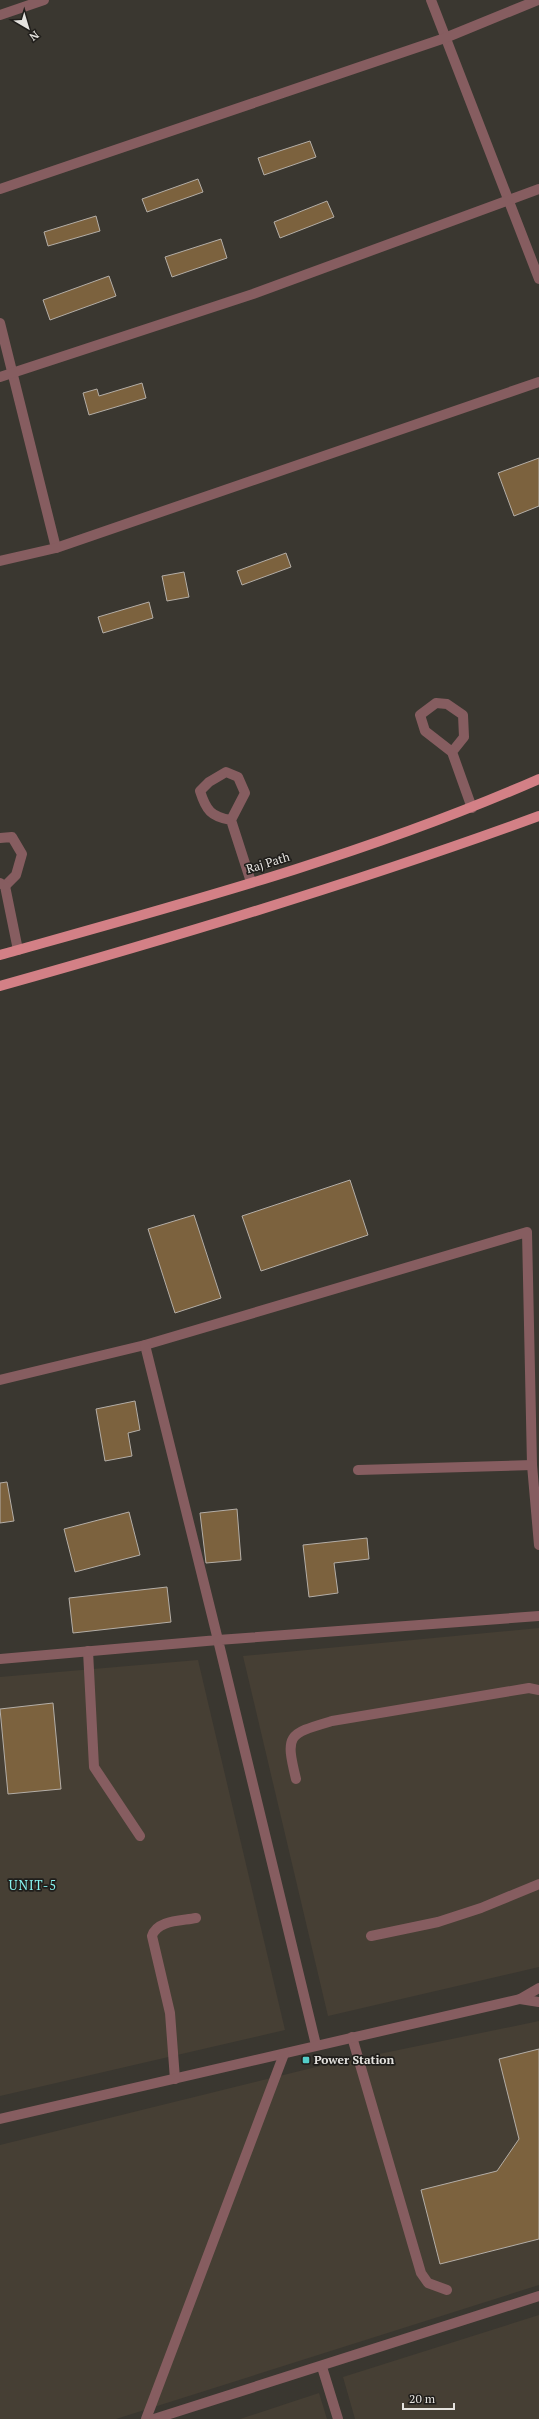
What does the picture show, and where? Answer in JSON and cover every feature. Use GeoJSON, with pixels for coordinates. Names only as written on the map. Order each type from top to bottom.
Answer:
{"type":"FeatureCollection","features":[{"type":"Feature","properties":{"kind":"main road","name":"Raj Path"},"geometry":{"type":"LineString","coordinates":[[0,955],[250,882],[472,808],[539,779]]}},
{"type":"Feature","properties":{"kind":"main road"},"geometry":{"type":"LineString","coordinates":[[0,986],[184,934],[282,903],[539,816]]}},
{"type":"Feature","properties":{"kind":"street"},"geometry":{"type":"LineString","coordinates":[[0,15],[44,0]]}},
{"type":"Feature","properties":{"kind":"street"},"geometry":{"type":"LineString","coordinates":[[431,0],[539,279]]}},
{"type":"Feature","properties":{"kind":"street"},"geometry":{"type":"LineString","coordinates":[[0,188],[445,38],[538,0]]}},
{"type":"Feature","properties":{"kind":"street"},"geometry":{"type":"LineString","coordinates":[[0,377],[13,375],[253,294],[539,189]]}},
{"type":"Feature","properties":{"kind":"street"},"geometry":{"type":"LineString","coordinates":[[0,323],[56,548]]}},
{"type":"Feature","properties":{"kind":"street"},"geometry":{"type":"LineString","coordinates":[[0,561],[56,548],[539,382]]}},
{"type":"Feature","properties":{"kind":"street"},"geometry":{"type":"LineString","coordinates":[[452,752],[464,737],[463,715],[447,704],[436,703],[420,715],[425,731],[452,752],[472,808]]}},
{"type":"Feature","properties":{"kind":"street"},"geometry":{"type":"LineString","coordinates":[[231,820],[217,818],[209,810],[200,792],[209,782],[226,772],[238,777],[245,793],[231,820],[250,882]]}},
{"type":"Feature","properties":{"kind":"street"},"geometry":{"type":"LineString","coordinates":[[0,838],[12,837],[22,854],[16,875],[3,884],[18,950]]}},
{"type":"Feature","properties":{"kind":"street"},"geometry":{"type":"LineString","coordinates":[[0,1380],[146,1345],[527,1232],[532,1465],[539,1546]]}},
{"type":"Feature","properties":{"kind":"street"},"geometry":{"type":"LineString","coordinates":[[146,1345],[316,2045]]}},
{"type":"Feature","properties":{"kind":"street"},"geometry":{"type":"LineString","coordinates":[[358,1470],[532,1465]]}},
{"type":"Feature","properties":{"kind":"street"},"geometry":{"type":"LineString","coordinates":[[0,1659],[218,1640],[539,1616]]}},
{"type":"Feature","properties":{"kind":"street"},"geometry":{"type":"LineString","coordinates":[[88,1651],[94,1767],[140,1836]]}},
{"type":"Feature","properties":{"kind":"street"},"geometry":{"type":"LineString","coordinates":[[296,1779],[288,1750],[295,1736],[308,1728],[332,1721],[521,1689],[529,1688],[539,1690]]}},
{"type":"Feature","properties":{"kind":"street"},"geometry":{"type":"LineString","coordinates":[[371,1936],[438,1922],[481,1908],[539,1884]]}},
{"type":"Feature","properties":{"kind":"street"},"geometry":{"type":"LineString","coordinates":[[175,2079],[170,2013],[152,1936],[154,1930],[160,1925],[196,1918]]}},
{"type":"Feature","properties":{"kind":"street"},"geometry":{"type":"LineString","coordinates":[[0,2119],[520,1999],[539,1988]]}},
{"type":"Feature","properties":{"kind":"street"},"geometry":{"type":"LineString","coordinates":[[520,1999],[539,2002]]}},
{"type":"Feature","properties":{"kind":"street"},"geometry":{"type":"LineString","coordinates":[[352,2037],[421,2273],[428,2283],[447,2290]]}},
{"type":"Feature","properties":{"kind":"street"},"geometry":{"type":"LineString","coordinates":[[146,2419],[284,2054]]}},
{"type":"Feature","properties":{"kind":"street"},"geometry":{"type":"LineString","coordinates":[[154,2419],[322,2367],[539,2296]]}},
{"type":"Feature","properties":{"kind":"street"},"geometry":{"type":"LineString","coordinates":[[322,2367],[338,2419]]}},
{"type":"Feature","properties":{"kind":"shaded area"},"geometry":{"type":"Polygon","coordinates":[[[539,1628],[539,1967],[328,2016],[243,1656],[539,1628]]]}},
{"type":"Feature","properties":{"kind":"shaded area"},"geometry":{"type":"Polygon","coordinates":[[[198,1660],[285,2030],[0,2096],[0,1677],[198,1660]]]}},
{"type":"Feature","properties":{"kind":"shaded area"},"geometry":{"type":"Polygon","coordinates":[[[539,2021],[539,2285],[116,2419],[0,2419],[0,2145],[316,2067],[539,2021]]]}},
{"type":"Feature","properties":{"kind":"shaded area"},"geometry":{"type":"Polygon","coordinates":[[[539,2315],[539,2419],[355,2419],[343,2377],[539,2315]]]}},
{"type":"Feature","properties":{"kind":"shaded area"},"geometry":{"type":"Polygon","coordinates":[[[319,2393],[327,2419],[240,2419],[319,2393]]]}},
{"type":"Feature","properties":{"kind":"building"},"geometry":{"type":"Polygon","coordinates":[[[310,141],[316,157],[264,175],[258,158],[310,141]]]}},
{"type":"Feature","properties":{"kind":"building"},"geometry":{"type":"Polygon","coordinates":[[[198,179],[203,192],[147,212],[142,199],[198,179]]]}},
{"type":"Feature","properties":{"kind":"building"},"geometry":{"type":"Polygon","coordinates":[[[327,201],[334,217],[280,238],[274,222],[327,201]]]}},
{"type":"Feature","properties":{"kind":"building"},"geometry":{"type":"Polygon","coordinates":[[[96,216],[100,231],[48,246],[44,232],[96,216]]]}},
{"type":"Feature","properties":{"kind":"building"},"geometry":{"type":"Polygon","coordinates":[[[221,239],[227,258],[172,277],[165,257],[221,239]]]}},
{"type":"Feature","properties":{"kind":"building"},"geometry":{"type":"Polygon","coordinates":[[[109,276],[116,296],[50,320],[43,300],[109,276]]]}},
{"type":"Feature","properties":{"kind":"building"},"geometry":{"type":"Polygon","coordinates":[[[142,383],[146,398],[89,415],[83,393],[97,389],[99,396],[142,383]]]}},
{"type":"Feature","properties":{"kind":"building"},"geometry":{"type":"Polygon","coordinates":[[[539,458],[539,506],[514,516],[498,473],[539,458]]]}},
{"type":"Feature","properties":{"kind":"building"},"geometry":{"type":"Polygon","coordinates":[[[286,553],[291,567],[242,585],[237,571],[286,553]]]}},
{"type":"Feature","properties":{"kind":"building"},"geometry":{"type":"Polygon","coordinates":[[[184,572],[189,597],[167,601],[162,576],[184,572]]]}},
{"type":"Feature","properties":{"kind":"building"},"geometry":{"type":"Polygon","coordinates":[[[149,602],[153,618],[103,633],[98,617],[149,602]]]}},
{"type":"Feature","properties":{"kind":"building"},"geometry":{"type":"Polygon","coordinates":[[[350,1180],[368,1235],[261,1271],[242,1216],[350,1180]]]}},
{"type":"Feature","properties":{"kind":"building"},"geometry":{"type":"Polygon","coordinates":[[[194,1215],[221,1298],[175,1313],[148,1229],[194,1215]]]}},
{"type":"Feature","properties":{"kind":"building"},"geometry":{"type":"Polygon","coordinates":[[[135,1401],[140,1430],[128,1433],[132,1456],[105,1461],[96,1409],[135,1401]]]}},
{"type":"Feature","properties":{"kind":"building"},"geometry":{"type":"Polygon","coordinates":[[[7,1482],[14,1521],[0,1523],[0,1483],[7,1482]]]}},
{"type":"Feature","properties":{"kind":"building"},"geometry":{"type":"Polygon","coordinates":[[[237,1509],[241,1560],[206,1563],[200,1513],[237,1509]]]}},
{"type":"Feature","properties":{"kind":"building"},"geometry":{"type":"Polygon","coordinates":[[[129,1512],[140,1555],[75,1572],[64,1529],[129,1512]]]}},
{"type":"Feature","properties":{"kind":"building"},"geometry":{"type":"Polygon","coordinates":[[[367,1538],[369,1559],[334,1563],[338,1593],[309,1597],[303,1545],[367,1538]]]}},
{"type":"Feature","properties":{"kind":"building"},"geometry":{"type":"Polygon","coordinates":[[[167,1587],[171,1622],[73,1633],[69,1598],[167,1587]]]}},
{"type":"Feature","properties":{"kind":"building"},"geometry":{"type":"Polygon","coordinates":[[[53,1703],[61,1789],[8,1794],[0,1709],[53,1703]]]}},
{"type":"Feature","properties":{"kind":"building"},"geometry":{"type":"Polygon","coordinates":[[[539,2049],[539,2239],[440,2264],[421,2190],[497,2171],[519,2139],[499,2059],[539,2049]]]}},
{"type":"Feature","properties":{"kind":"place","name":"Power Station"},"geometry":{"type":"Point","coordinates":[306,2060]}},
{"type":"Feature","properties":{"kind":"district","name":"UNIT-5"},"geometry":{"type":"Point","coordinates":[33,1885]}}]}
